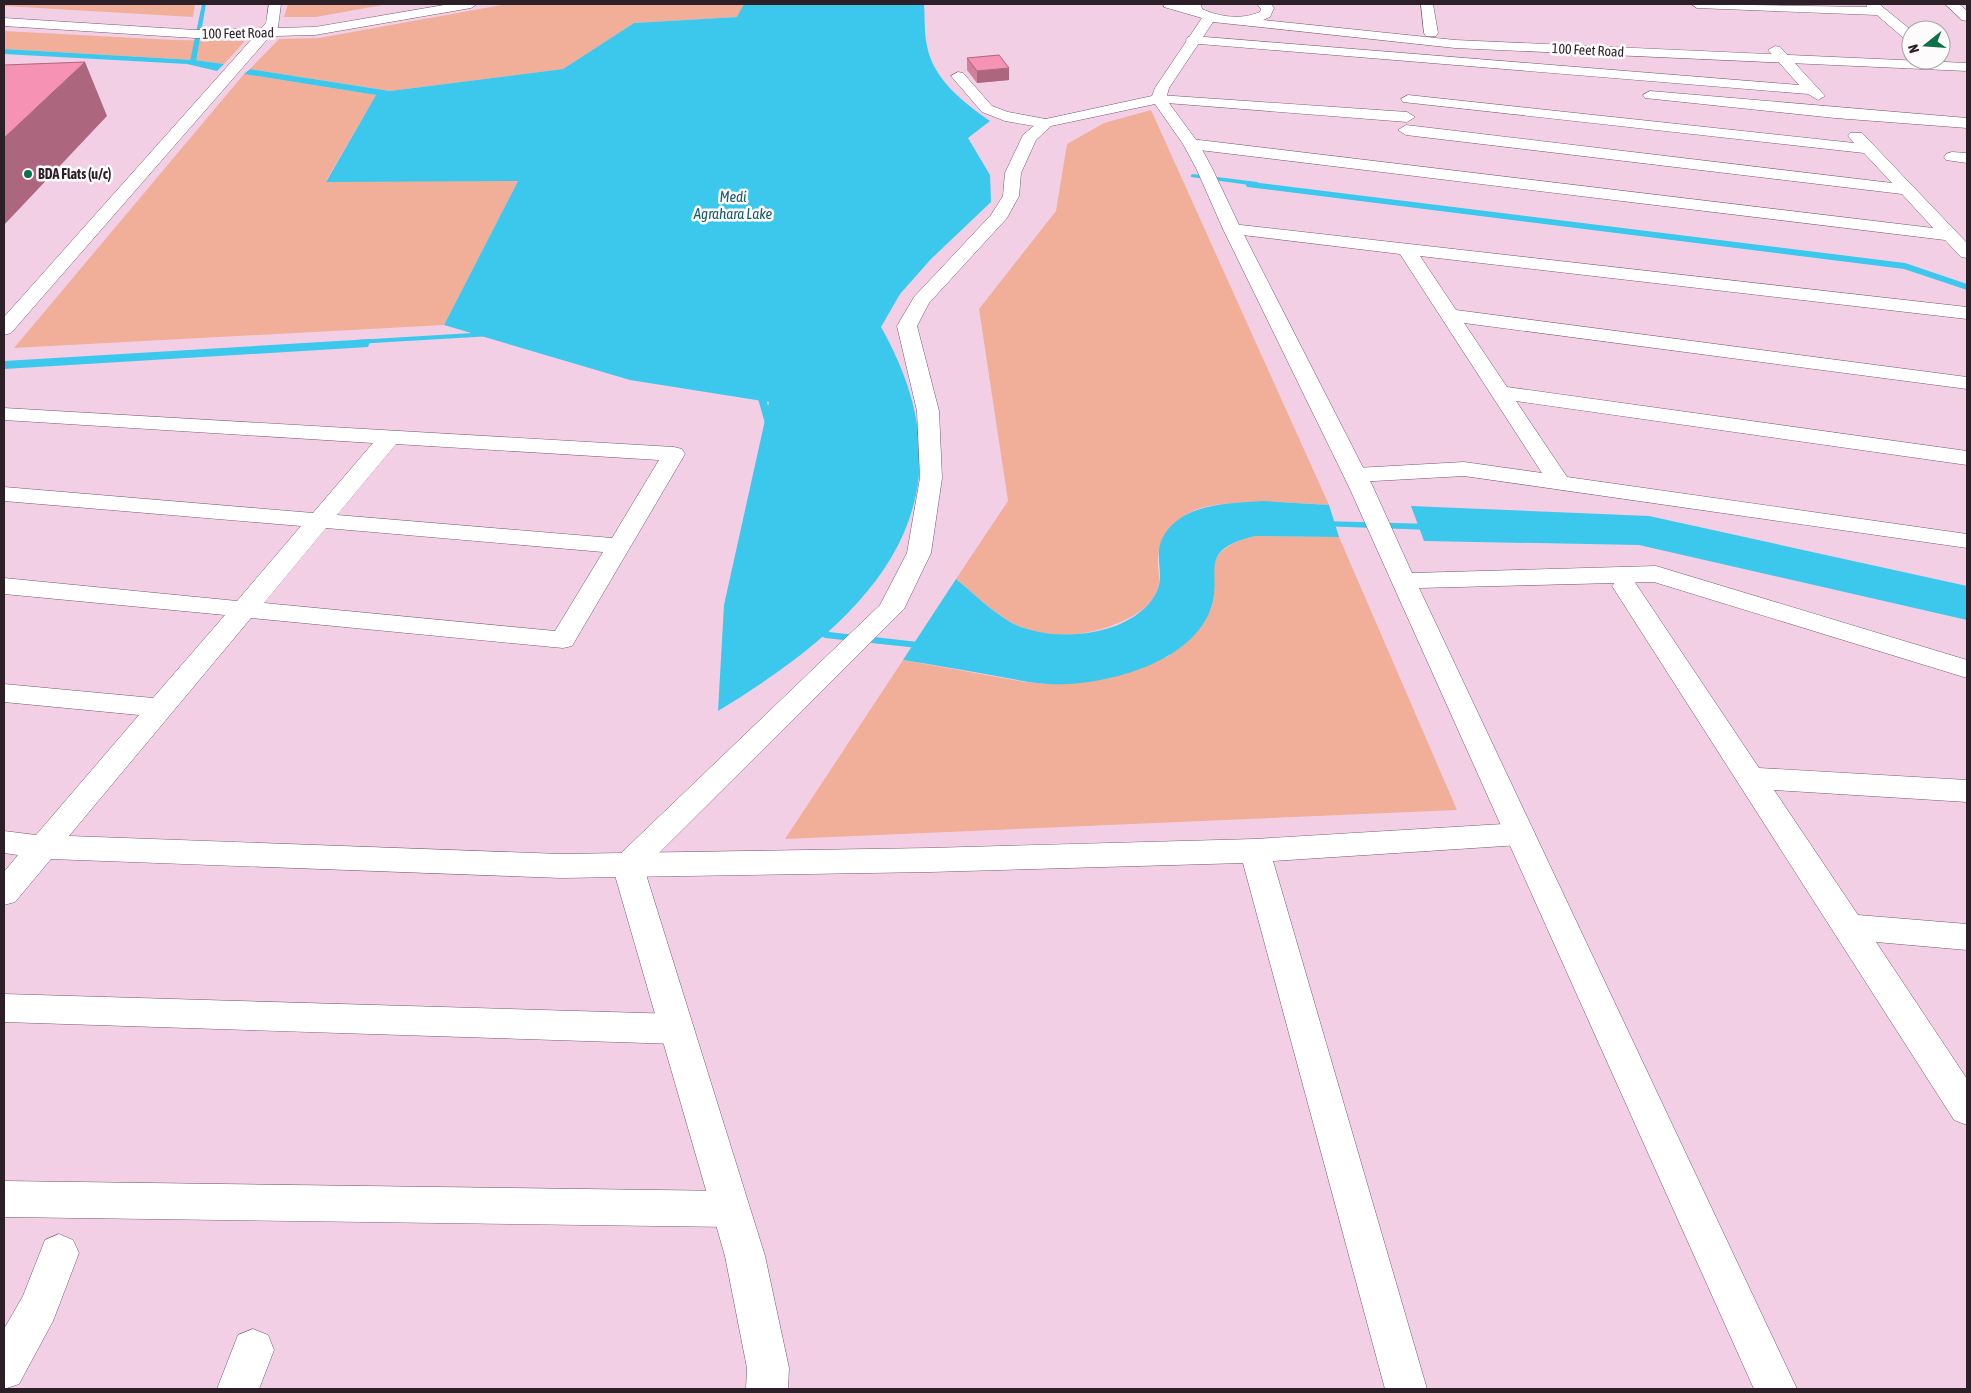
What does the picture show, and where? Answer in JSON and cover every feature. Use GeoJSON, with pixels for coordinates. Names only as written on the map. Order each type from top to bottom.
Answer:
{"type":"FeatureCollection","features":[{"type":"Feature","properties":{"kind":"street"},"geometry":{"type":"LineString","coordinates":[[4,329],[270,28],[275,4]]}},
{"type":"Feature","properties":{"kind":"street","name":"100 Feet Road"},"geometry":{"type":"LineString","coordinates":[[270,28],[320,22],[428,4]]}},
{"type":"Feature","properties":{"kind":"street","name":"100 Feet Road"},"geometry":{"type":"LineString","coordinates":[[4,22],[172,28],[321,30],[471,4]]}},
{"type":"Feature","properties":{"kind":"street","name":"100 Feet Road"},"geometry":{"type":"LineString","coordinates":[[1169,4],[1237,20],[1262,10],[1431,33],[1967,67]]}},
{"type":"Feature","properties":{"kind":"street"},"geometry":{"type":"LineString","coordinates":[[1427,4],[1431,33]]}},
{"type":"Feature","properties":{"kind":"street"},"geometry":{"type":"LineString","coordinates":[[1697,4],[1877,8],[1901,28]]}},
{"type":"Feature","properties":{"kind":"street"},"geometry":{"type":"LineString","coordinates":[[1950,4],[1967,17]]}},
{"type":"Feature","properties":{"kind":"street"},"geometry":{"type":"LineString","coordinates":[[1159,99],[1162,88],[1193,40],[1200,11]]}},
{"type":"Feature","properties":{"kind":"street","name":"100 Feet Road"},"geometry":{"type":"LineString","coordinates":[[1200,11],[1408,39],[1501,46],[1901,57]]}},
{"type":"Feature","properties":{"kind":"street","name":"100 Feet Road"},"geometry":{"type":"LineString","coordinates":[[4,14],[172,28]]}},
{"type":"Feature","properties":{"kind":"street"},"geometry":{"type":"LineString","coordinates":[[1404,159],[1412,56],[1408,39]]}},
{"type":"Feature","properties":{"kind":"street"},"geometry":{"type":"LineString","coordinates":[[1193,40],[1412,56],[1812,90]]}},
{"type":"Feature","properties":{"kind":"street"},"geometry":{"type":"LineString","coordinates":[[1501,46],[1516,110]]}},
{"type":"Feature","properties":{"kind":"street"},"geometry":{"type":"LineString","coordinates":[[1779,55],[1967,253]]}},
{"type":"Feature","properties":{"kind":"street"},"geometry":{"type":"LineString","coordinates":[[1951,58],[1967,58]]}},
{"type":"Feature","properties":{"kind":"street"},"geometry":{"type":"LineString","coordinates":[[958,76],[987,109],[1005,116],[1046,123],[1159,99],[1406,123],[1907,190]]}},
{"type":"Feature","properties":{"kind":"street"},"geometry":{"type":"LineString","coordinates":[[1643,76],[1662,126]]}},
{"type":"Feature","properties":{"kind":"street"},"geometry":{"type":"LineString","coordinates":[[1650,95],[1835,114],[1967,122]]}},
{"type":"Feature","properties":{"kind":"street"},"geometry":{"type":"LineString","coordinates":[[1408,98],[1868,149]]}},
{"type":"Feature","properties":{"kind":"street"},"geometry":{"type":"LineString","coordinates":[[1159,99],[1191,144],[1358,481],[1776,1389]]}},
{"type":"Feature","properties":{"kind":"street"},"geometry":{"type":"LineString","coordinates":[[628,865],[891,609],[919,553],[931,478],[928,411],[908,326],[921,301],[998,218],[1011,196],[1013,173],[1029,138],[1046,123]]}},
{"type":"Feature","properties":{"kind":"street"},"geometry":{"type":"LineString","coordinates":[[1191,144],[1404,159],[1950,235]]}},
{"type":"Feature","properties":{"kind":"street"},"geometry":{"type":"LineString","coordinates":[[1232,229],[1967,312]]}},
{"type":"Feature","properties":{"kind":"street"},"geometry":{"type":"LineString","coordinates":[[1406,249],[1560,484]]}},
{"type":"Feature","properties":{"kind":"street"},"geometry":{"type":"LineString","coordinates":[[1449,315],[1967,383]]}},
{"type":"Feature","properties":{"kind":"street"},"geometry":{"type":"LineString","coordinates":[[1499,392],[1967,458]]}},
{"type":"Feature","properties":{"kind":"street"},"geometry":{"type":"LineString","coordinates":[[4,414],[674,454],[563,640],[4,586]]}},
{"type":"Feature","properties":{"kind":"street"},"geometry":{"type":"LineString","coordinates":[[4,893],[390,437]]}},
{"type":"Feature","properties":{"kind":"street"},"geometry":{"type":"LineString","coordinates":[[1358,481],[1464,469],[1967,540]]}},
{"type":"Feature","properties":{"kind":"street"},"geometry":{"type":"LineString","coordinates":[[4,494],[619,546]]}},
{"type":"Feature","properties":{"kind":"street"},"geometry":{"type":"LineString","coordinates":[[1403,581],[1656,574],[1967,669]]}},
{"type":"Feature","properties":{"kind":"street"},"geometry":{"type":"LineString","coordinates":[[1625,586],[1966,1104]]}},
{"type":"Feature","properties":{"kind":"street"},"geometry":{"type":"LineString","coordinates":[[4,693],[161,708]]}},
{"type":"Feature","properties":{"kind":"street"},"geometry":{"type":"LineString","coordinates":[[1751,778],[1967,791]]}},
{"type":"Feature","properties":{"kind":"street"},"geometry":{"type":"LineString","coordinates":[[4,842],[43,847],[561,866],[930,860],[1255,851],[1520,834]]}},
{"type":"Feature","properties":{"kind":"street"},"geometry":{"type":"LineString","coordinates":[[1255,851],[1406,1389]]}},
{"type":"Feature","properties":{"kind":"street"},"geometry":{"type":"LineString","coordinates":[[628,865],[745,1256],[768,1368],[767,1389]]}},
{"type":"Feature","properties":{"kind":"street"},"geometry":{"type":"LineString","coordinates":[[1848,927],[1967,937]]}},
{"type":"Feature","properties":{"kind":"street"},"geometry":{"type":"LineString","coordinates":[[4,1008],[677,1029]]}},
{"type":"Feature","properties":{"kind":"street"},"geometry":{"type":"LineString","coordinates":[[4,1199],[731,1209]]}},
{"type":"Feature","properties":{"kind":"street"},"geometry":{"type":"LineString","coordinates":[[4,1369],[38,1307],[59,1253]]}},
{"type":"Feature","properties":{"kind":"street"},"geometry":{"type":"LineString","coordinates":[[238,1389],[253,1350]]}},
{"type":"Feature","properties":{"kind":"shaded area"},"geometry":{"type":"Polygon","coordinates":[[[4,4],[195,4],[193,17],[4,6],[4,4]]]}},
{"type":"Feature","properties":{"kind":"shaded area"},"geometry":{"type":"Polygon","coordinates":[[[288,4],[388,4],[316,17],[284,17],[288,4]]]}},
{"type":"Feature","properties":{"kind":"shaded area"},"geometry":{"type":"Polygon","coordinates":[[[507,4],[744,4],[738,17],[634,23],[563,69],[390,91],[250,69],[279,39],[319,38],[507,4]]]}},
{"type":"Feature","properties":{"kind":"shaded area"},"geometry":{"type":"Polygon","coordinates":[[[4,31],[174,40],[245,41],[224,64],[194,60],[4,49],[4,31]]]}},
{"type":"Feature","properties":{"kind":"shaded area"},"geometry":{"type":"Polygon","coordinates":[[[244,74],[376,95],[326,181],[518,181],[444,325],[14,348],[244,74]]]}},
{"type":"Feature","properties":{"kind":"shaded area"},"geometry":{"type":"Polygon","coordinates":[[[1151,110],[1329,505],[1253,502],[1231,503],[1195,510],[1178,521],[1162,543],[1158,556],[1158,586],[1155,595],[1147,606],[1119,623],[1101,629],[1075,634],[1048,634],[1022,628],[1003,618],[956,579],[1008,501],[979,309],[1056,211],[1067,144],[1104,123],[1151,110]]]}},
{"type":"Feature","properties":{"kind":"shaded area"},"geometry":{"type":"Polygon","coordinates":[[[1255,536],[1339,537],[1457,810],[785,839],[903,660],[1025,682],[1049,684],[1087,681],[1118,675],[1169,656],[1214,579],[1213,570],[1219,555],[1224,549],[1238,541],[1255,536]]]}},
{"type":"Feature","properties":{"kind":"water","name":"Medi Agrahara Lake"},"geometry":{"type":"Polygon","coordinates":[[[744,4],[924,4],[926,41],[930,58],[936,69],[960,98],[990,121],[968,138],[990,175],[991,202],[931,259],[900,294],[881,327],[909,392],[920,451],[914,504],[894,553],[862,597],[821,638],[772,676],[718,711],[724,605],[769,402],[630,380],[444,325],[518,181],[326,182],[376,95],[244,74],[250,69],[390,91],[563,69],[634,23],[737,17],[744,4]]]}},
{"type":"Feature","properties":{"kind":"water"},"geometry":{"type":"Polygon","coordinates":[[[4,49],[194,60],[224,64],[217,71],[187,64],[4,54],[4,49]]]}},
{"type":"Feature","properties":{"kind":"water"},"geometry":{"type":"Polygon","coordinates":[[[1244,181],[1905,263],[1967,284],[1967,290],[1904,269],[1247,187],[1244,181]]]}},
{"type":"Feature","properties":{"kind":"water"},"geometry":{"type":"Polygon","coordinates":[[[371,339],[368,347],[4,369],[4,361],[371,339]]]}},
{"type":"Feature","properties":{"kind":"water"},"geometry":{"type":"Polygon","coordinates":[[[1263,501],[1329,505],[1339,537],[1255,536],[1236,542],[1224,549],[1217,557],[1213,599],[1209,613],[1198,631],[1182,646],[1162,659],[1140,669],[1116,677],[1092,681],[1048,684],[903,660],[956,579],[1003,618],[1027,629],[1046,633],[1067,634],[1088,633],[1109,628],[1127,620],[1143,609],[1155,595],[1160,578],[1160,544],[1164,534],[1172,525],[1191,512],[1203,508],[1263,501]]]}},
{"type":"Feature","properties":{"kind":"water"},"geometry":{"type":"Polygon","coordinates":[[[1411,506],[1649,516],[1967,586],[1967,620],[1639,545],[1424,541],[1411,506]]]}},
{"type":"Feature","properties":{"kind":"building"},"geometry":{"type":"Polygon","coordinates":[[[999,55],[1009,68],[977,71],[967,58],[999,55]]]}},
{"type":"Feature","properties":{"kind":"building"},"geometry":{"type":"Polygon","coordinates":[[[85,62],[4,138],[4,65],[85,62]]]}},
{"type":"Feature","properties":{"kind":"waterway"},"geometry":{"type":"LineString","coordinates":[[193,61],[204,4]]}},
{"type":"Feature","properties":{"kind":"waterway"},"geometry":{"type":"LineString","coordinates":[[1193,176],[1257,184]]}},
{"type":"Feature","properties":{"kind":"waterway"},"geometry":{"type":"LineString","coordinates":[[356,342],[489,334]]}},
{"type":"Feature","properties":{"kind":"waterway"},"geometry":{"type":"LineString","coordinates":[[759,388],[770,427]]}},
{"type":"Feature","properties":{"kind":"waterway"},"geometry":{"type":"LineString","coordinates":[[1322,524],[1432,527]]}},
{"type":"Feature","properties":{"kind":"waterway"},"geometry":{"type":"LineString","coordinates":[[822,622],[825,635],[927,646]]}},
{"type":"Feature","properties":{"kind":"place","name":"BDA Flats (u/c)"},"geometry":{"type":"Point","coordinates":[28,174]}}]}
